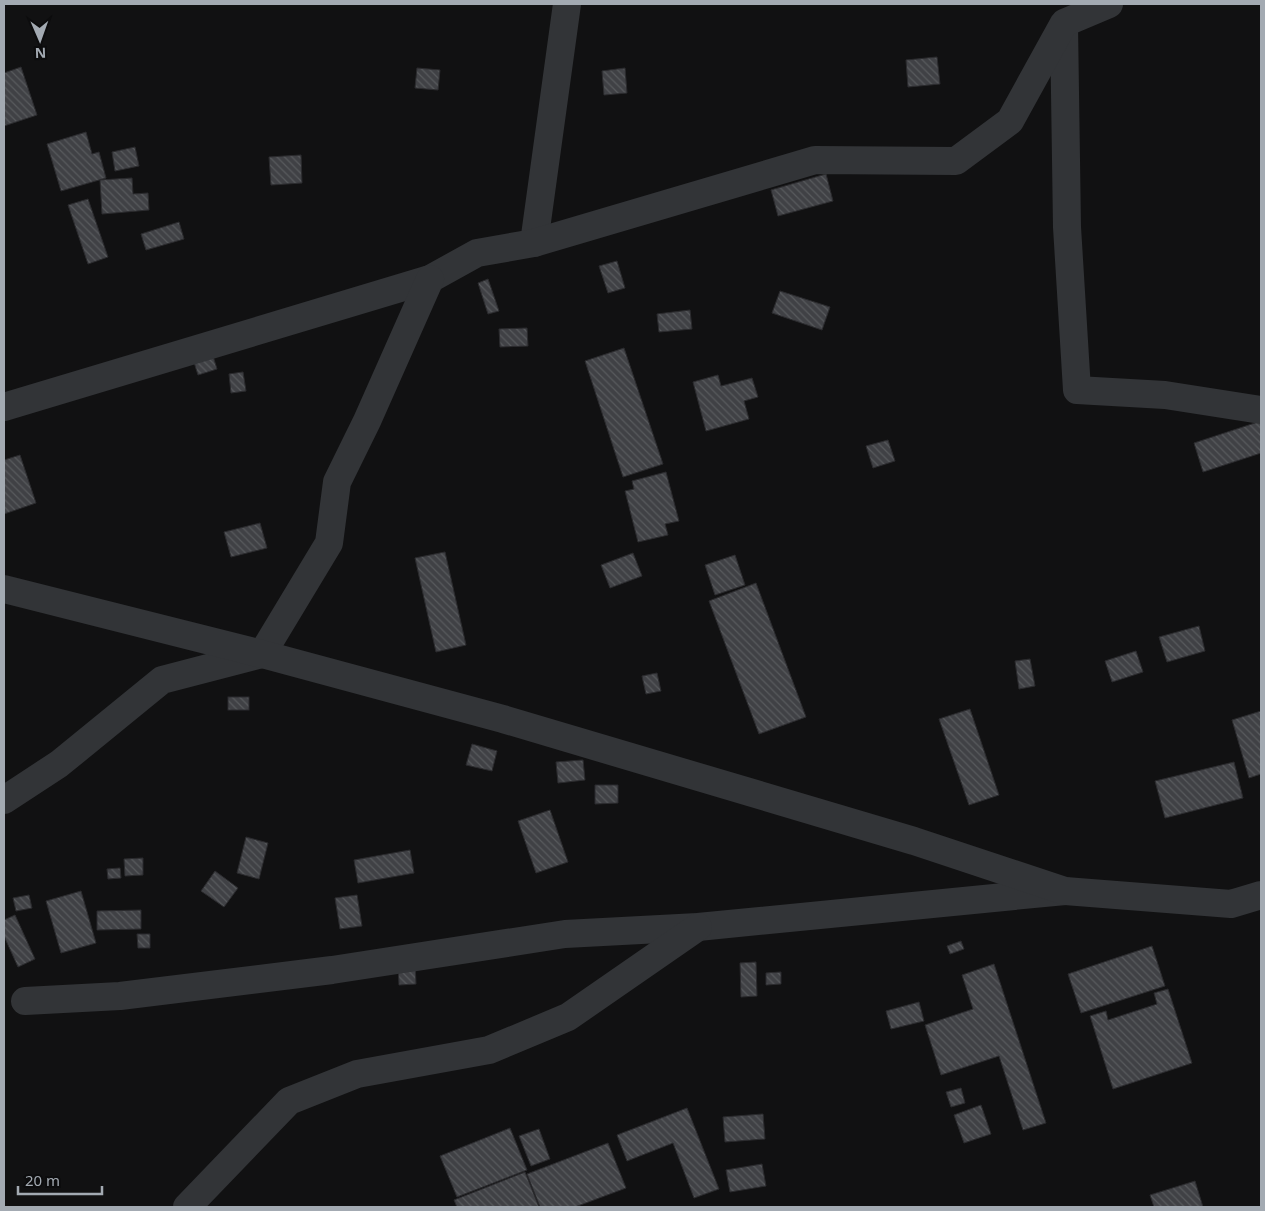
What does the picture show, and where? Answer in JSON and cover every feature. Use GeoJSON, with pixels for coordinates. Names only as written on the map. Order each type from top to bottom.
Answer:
{"type":"FeatureCollection","features":[{"type":"Feature","properties":{"kind":"street"},"geometry":{"type":"LineString","coordinates":[[534,243],[567,4]]}},
{"type":"Feature","properties":{"kind":"street"},"geometry":{"type":"LineString","coordinates":[[4,407],[430,279],[477,253],[534,243],[815,160],[956,161],[1010,121],[1064,23],[1109,4]]}},
{"type":"Feature","properties":{"kind":"street"},"geometry":{"type":"LineString","coordinates":[[1064,23],[1067,227],[1077,390],[1165,395],[1261,410]]}},
{"type":"Feature","properties":{"kind":"street"},"geometry":{"type":"LineString","coordinates":[[4,800],[59,764],[162,680],[262,654],[329,543],[337,482],[367,421],[430,279]]}},
{"type":"Feature","properties":{"kind":"street"},"geometry":{"type":"LineString","coordinates":[[4,589],[262,654],[513,722],[914,841],[1065,891]]}},
{"type":"Feature","properties":{"kind":"street"},"geometry":{"type":"LineString","coordinates":[[25,1001],[130,995],[332,970],[565,934],[698,927],[1065,891],[1231,904],[1261,895]]}},
{"type":"Feature","properties":{"kind":"street"},"geometry":{"type":"LineString","coordinates":[[187,1207],[289,1101],[358,1074],[489,1050],[568,1016],[698,927]]}},
{"type":"Feature","properties":{"kind":"building"},"geometry":{"type":"Polygon","coordinates":[[[937,57],[940,84],[908,87],[906,60],[937,57]]]}},
{"type":"Feature","properties":{"kind":"building"},"geometry":{"type":"Polygon","coordinates":[[[21,67],[37,115],[4,126],[4,73],[21,67]]]}},
{"type":"Feature","properties":{"kind":"building"},"geometry":{"type":"Polygon","coordinates":[[[417,68],[440,70],[438,90],[415,88],[417,68]]]}},
{"type":"Feature","properties":{"kind":"building"},"geometry":{"type":"Polygon","coordinates":[[[625,68],[627,93],[604,95],[602,71],[625,68]]]}},
{"type":"Feature","properties":{"kind":"building"},"geometry":{"type":"Polygon","coordinates":[[[86,132],[92,154],[99,152],[106,178],[61,191],[47,144],[86,132]]]}},
{"type":"Feature","properties":{"kind":"building"},"geometry":{"type":"Polygon","coordinates":[[[135,147],[139,166],[115,171],[112,152],[135,147]]]}},
{"type":"Feature","properties":{"kind":"building"},"geometry":{"type":"Polygon","coordinates":[[[301,155],[302,183],[271,185],[269,157],[301,155]]]}},
{"type":"Feature","properties":{"kind":"building"},"geometry":{"type":"Polygon","coordinates":[[[826,174],[833,201],[778,216],[771,190],[826,174]]]}},
{"type":"Feature","properties":{"kind":"building"},"geometry":{"type":"Polygon","coordinates":[[[132,178],[133,194],[148,193],[149,210],[102,214],[100,180],[132,178]]]}},
{"type":"Feature","properties":{"kind":"building"},"geometry":{"type":"Polygon","coordinates":[[[88,199],[108,257],[88,264],[68,205],[88,199]]]}},
{"type":"Feature","properties":{"kind":"building"},"geometry":{"type":"Polygon","coordinates":[[[179,222],[184,239],[146,250],[141,234],[179,222]]]}},
{"type":"Feature","properties":{"kind":"building"},"geometry":{"type":"Polygon","coordinates":[[[617,261],[625,288],[608,293],[599,266],[617,261]]]}},
{"type":"Feature","properties":{"kind":"building"},"geometry":{"type":"Polygon","coordinates":[[[488,279],[499,311],[488,314],[478,283],[488,279]]]}},
{"type":"Feature","properties":{"kind":"building"},"geometry":{"type":"Polygon","coordinates":[[[780,291],[830,307],[822,330],[772,313],[780,291]]]}},
{"type":"Feature","properties":{"kind":"building"},"geometry":{"type":"Polygon","coordinates":[[[690,310],[692,329],[659,332],[657,314],[690,310]]]}},
{"type":"Feature","properties":{"kind":"building"},"geometry":{"type":"Polygon","coordinates":[[[527,328],[528,346],[500,347],[499,329],[527,328]]]}},
{"type":"Feature","properties":{"kind":"building"},"geometry":{"type":"Polygon","coordinates":[[[624,348],[663,464],[623,477],[585,361],[624,348]]]}},
{"type":"Feature","properties":{"kind":"building"},"geometry":{"type":"Polygon","coordinates":[[[212,353],[217,369],[198,375],[193,359],[212,353]]]}},
{"type":"Feature","properties":{"kind":"building"},"geometry":{"type":"Polygon","coordinates":[[[243,372],[246,391],[231,393],[229,374],[243,372]]]}},
{"type":"Feature","properties":{"kind":"building"},"geometry":{"type":"Polygon","coordinates":[[[718,375],[721,386],[752,378],[758,397],[744,401],[749,419],[706,431],[693,382],[718,375]]]}},
{"type":"Feature","properties":{"kind":"building"},"geometry":{"type":"Polygon","coordinates":[[[1261,421],[1261,453],[1203,472],[1194,443],[1261,421]]]}},
{"type":"Feature","properties":{"kind":"building"},"geometry":{"type":"Polygon","coordinates":[[[888,440],[895,461],[873,468],[866,446],[888,440]]]}},
{"type":"Feature","properties":{"kind":"building"},"geometry":{"type":"Polygon","coordinates":[[[20,455],[36,503],[4,514],[4,460],[20,455]]]}},
{"type":"Feature","properties":{"kind":"building"},"geometry":{"type":"Polygon","coordinates":[[[666,472],[679,521],[665,524],[668,535],[638,542],[625,491],[634,489],[632,481],[666,472]]]}},
{"type":"Feature","properties":{"kind":"building"},"geometry":{"type":"Polygon","coordinates":[[[260,523],[267,548],[231,557],[224,532],[260,523]]]}},
{"type":"Feature","properties":{"kind":"building"},"geometry":{"type":"Polygon","coordinates":[[[445,552],[466,645],[436,652],[415,558],[445,552]]]}},
{"type":"Feature","properties":{"kind":"building"},"geometry":{"type":"Polygon","coordinates":[[[633,553],[642,576],[610,588],[601,565],[633,553]]]}},
{"type":"Feature","properties":{"kind":"building"},"geometry":{"type":"Polygon","coordinates":[[[735,555],[745,585],[715,595],[705,565],[735,555]]]}},
{"type":"Feature","properties":{"kind":"building"},"geometry":{"type":"Polygon","coordinates":[[[756,583],[806,717],[759,734],[709,601],[756,583]]]}},
{"type":"Feature","properties":{"kind":"building"},"geometry":{"type":"Polygon","coordinates":[[[1199,626],[1205,651],[1167,662],[1159,637],[1199,626]]]}},
{"type":"Feature","properties":{"kind":"building"},"geometry":{"type":"Polygon","coordinates":[[[1136,651],[1143,672],[1112,682],[1105,661],[1136,651]]]}},
{"type":"Feature","properties":{"kind":"building"},"geometry":{"type":"Polygon","coordinates":[[[1030,659],[1035,686],[1019,689],[1015,661],[1030,659]]]}},
{"type":"Feature","properties":{"kind":"building"},"geometry":{"type":"Polygon","coordinates":[[[657,673],[661,691],[646,694],[642,676],[657,673]]]}},
{"type":"Feature","properties":{"kind":"building"},"geometry":{"type":"Polygon","coordinates":[[[228,697],[249,697],[249,710],[228,710],[228,697]]]}},
{"type":"Feature","properties":{"kind":"building"},"geometry":{"type":"Polygon","coordinates":[[[970,709],[999,795],[969,805],[939,719],[970,709]]]}},
{"type":"Feature","properties":{"kind":"building"},"geometry":{"type":"Polygon","coordinates":[[[1261,711],[1261,774],[1249,778],[1232,720],[1261,711]]]}},
{"type":"Feature","properties":{"kind":"building"},"geometry":{"type":"Polygon","coordinates":[[[472,744],[497,751],[492,771],[466,765],[472,744]]]}},
{"type":"Feature","properties":{"kind":"building"},"geometry":{"type":"Polygon","coordinates":[[[583,760],[585,780],[558,783],[556,762],[583,760]]]}},
{"type":"Feature","properties":{"kind":"building"},"geometry":{"type":"Polygon","coordinates":[[[1234,762],[1243,798],[1165,818],[1155,781],[1234,762]]]}},
{"type":"Feature","properties":{"kind":"building"},"geometry":{"type":"Polygon","coordinates":[[[595,785],[618,785],[618,803],[595,804],[595,785]]]}},
{"type":"Feature","properties":{"kind":"building"},"geometry":{"type":"Polygon","coordinates":[[[550,810],[568,862],[536,873],[518,821],[550,810]]]}},
{"type":"Feature","properties":{"kind":"building"},"geometry":{"type":"Polygon","coordinates":[[[246,837],[268,843],[259,879],[237,873],[246,837]]]}},
{"type":"Feature","properties":{"kind":"building"},"geometry":{"type":"Polygon","coordinates":[[[410,850],[414,873],[358,883],[354,860],[410,850]]]}},
{"type":"Feature","properties":{"kind":"building"},"geometry":{"type":"Polygon","coordinates":[[[143,858],[143,875],[125,876],[124,859],[143,858]]]}},
{"type":"Feature","properties":{"kind":"building"},"geometry":{"type":"Polygon","coordinates":[[[120,868],[121,878],[108,879],[107,869],[120,868]]]}},
{"type":"Feature","properties":{"kind":"building"},"geometry":{"type":"Polygon","coordinates":[[[215,871],[238,888],[224,907],[201,891],[215,871]]]}},
{"type":"Feature","properties":{"kind":"building"},"geometry":{"type":"Polygon","coordinates":[[[81,891],[96,943],[61,953],[46,901],[81,891]]]}},
{"type":"Feature","properties":{"kind":"building"},"geometry":{"type":"Polygon","coordinates":[[[29,895],[32,908],[16,911],[13,898],[29,895]]]}},
{"type":"Feature","properties":{"kind":"building"},"geometry":{"type":"Polygon","coordinates":[[[357,895],[362,926],[340,929],[335,898],[357,895]]]}},
{"type":"Feature","properties":{"kind":"building"},"geometry":{"type":"Polygon","coordinates":[[[141,910],[141,929],[97,930],[97,911],[141,910]]]}},
{"type":"Feature","properties":{"kind":"building"},"geometry":{"type":"Polygon","coordinates":[[[15,915],[35,959],[18,967],[4,936],[4,920],[15,915]]]}},
{"type":"Feature","properties":{"kind":"building"},"geometry":{"type":"Polygon","coordinates":[[[137,934],[150,934],[150,948],[138,948],[137,934]]]}},
{"type":"Feature","properties":{"kind":"building"},"geometry":{"type":"Polygon","coordinates":[[[961,941],[964,949],[950,954],[947,946],[961,941]]]}},
{"type":"Feature","properties":{"kind":"building"},"geometry":{"type":"Polygon","coordinates":[[[1152,946],[1165,986],[1081,1013],[1068,974],[1152,946]]]}},
{"type":"Feature","properties":{"kind":"building"},"geometry":{"type":"Polygon","coordinates":[[[415,962],[416,984],[399,985],[398,963],[415,962]]]}},
{"type":"Feature","properties":{"kind":"building"},"geometry":{"type":"Polygon","coordinates":[[[756,962],[757,996],[741,997],[740,963],[756,962]]]}},
{"type":"Feature","properties":{"kind":"building"},"geometry":{"type":"Polygon","coordinates":[[[994,964],[1046,1123],[1023,1130],[999,1056],[941,1075],[925,1025],[973,1009],[962,975],[994,964]]]}},
{"type":"Feature","properties":{"kind":"building"},"geometry":{"type":"Polygon","coordinates":[[[781,972],[781,984],[766,985],[766,973],[781,972]]]}},
{"type":"Feature","properties":{"kind":"building"},"geometry":{"type":"Polygon","coordinates":[[[1168,989],[1192,1063],[1113,1089],[1090,1016],[1106,1011],[1108,1020],[1157,1004],[1154,993],[1168,989]]]}},
{"type":"Feature","properties":{"kind":"building"},"geometry":{"type":"Polygon","coordinates":[[[919,1002],[924,1021],[891,1029],[886,1011],[919,1002]]]}},
{"type":"Feature","properties":{"kind":"building"},"geometry":{"type":"Polygon","coordinates":[[[961,1088],[965,1103],[951,1107],[946,1092],[961,1088]]]}},
{"type":"Feature","properties":{"kind":"building"},"geometry":{"type":"Polygon","coordinates":[[[981,1105],[991,1134],[964,1143],[954,1115],[981,1105]]]}},
{"type":"Feature","properties":{"kind":"building"},"geometry":{"type":"Polygon","coordinates":[[[687,1108],[719,1189],[694,1198],[673,1143],[627,1161],[617,1135],[687,1108]]]}},
{"type":"Feature","properties":{"kind":"building"},"geometry":{"type":"Polygon","coordinates":[[[763,1114],[765,1139],[725,1142],[723,1117],[763,1114]]]}},
{"type":"Feature","properties":{"kind":"building"},"geometry":{"type":"Polygon","coordinates":[[[510,1128],[527,1170],[457,1197],[440,1156],[510,1128]]]}},
{"type":"Feature","properties":{"kind":"building"},"geometry":{"type":"Polygon","coordinates":[[[539,1129],[550,1159],[531,1166],[519,1136],[539,1129]]]}},
{"type":"Feature","properties":{"kind":"building"},"geometry":{"type":"Polygon","coordinates":[[[608,1143],[626,1188],[575,1207],[540,1207],[527,1174],[608,1143]]]}},
{"type":"Feature","properties":{"kind":"building"},"geometry":{"type":"Polygon","coordinates":[[[762,1164],[766,1186],[730,1192],[726,1170],[762,1164]]]}},
{"type":"Feature","properties":{"kind":"building"},"geometry":{"type":"Polygon","coordinates":[[[525,1172],[539,1207],[457,1207],[454,1200],[525,1172]]]}},
{"type":"Feature","properties":{"kind":"building"},"geometry":{"type":"Polygon","coordinates":[[[1195,1181],[1203,1207],[1154,1207],[1150,1195],[1195,1181]]]}}]}
